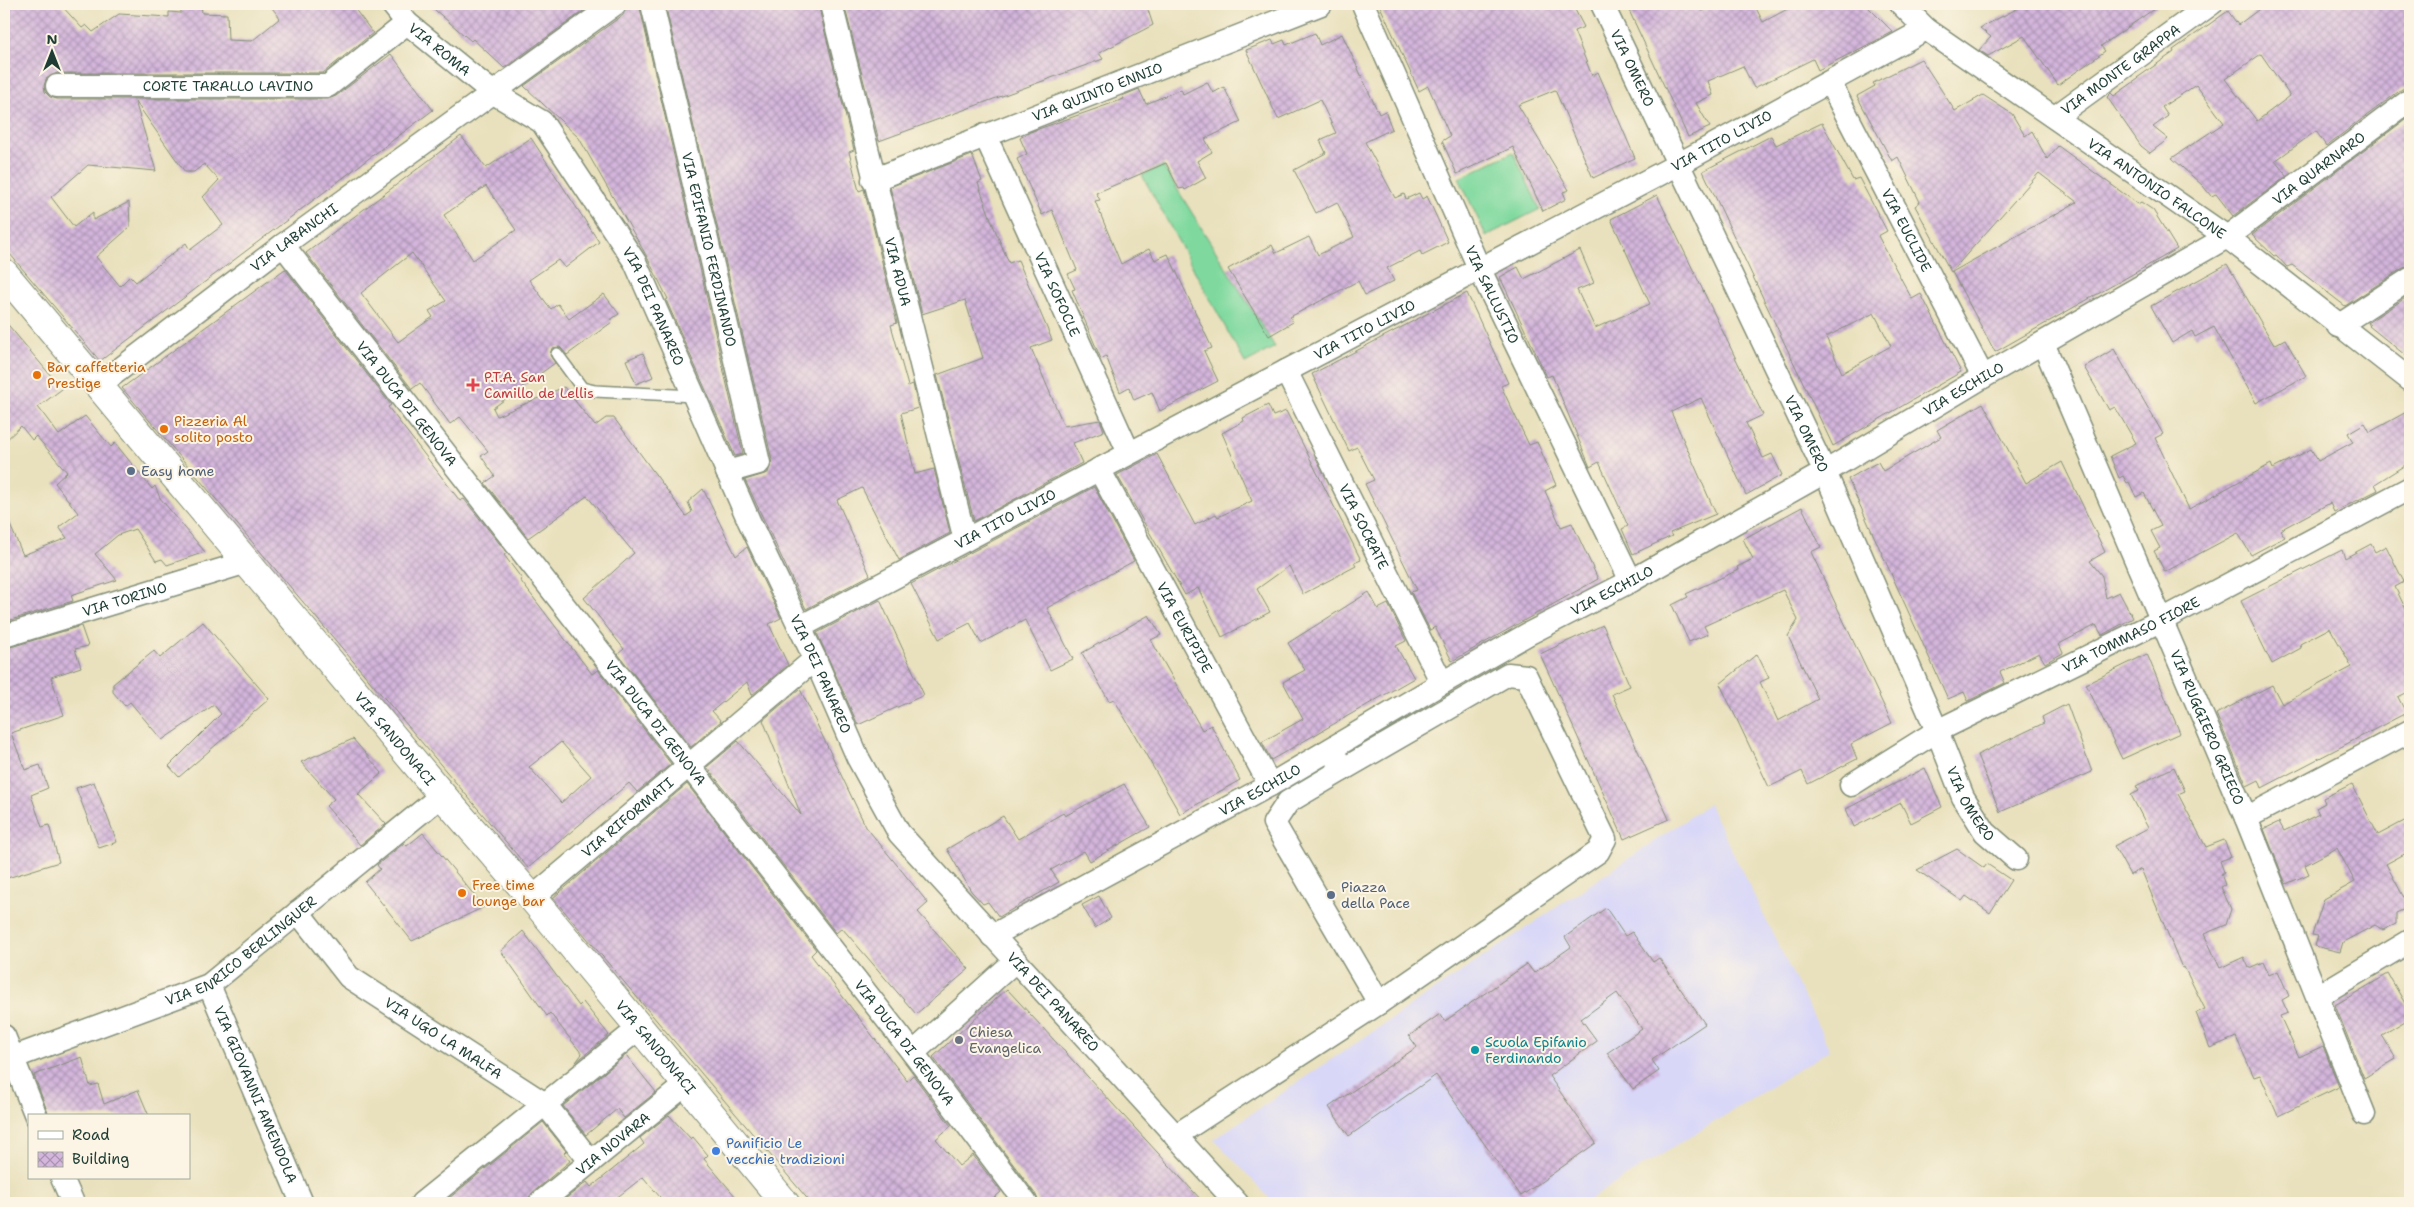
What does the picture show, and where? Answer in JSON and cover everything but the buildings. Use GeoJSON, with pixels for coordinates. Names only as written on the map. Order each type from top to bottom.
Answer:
{"type":"FeatureCollection","features":[{"type":"Feature","properties":{"kind":"main road","name":"VIA SANDONACI"},"geometry":{"type":"LineString","coordinates":[[4,273],[442,795],[532,898],[638,1029],[785,1203]]}},
{"type":"Feature","properties":{"kind":"street","name":"VIA ROMA"},"geometry":{"type":"LineString","coordinates":[[392,4],[407,23],[492,92]]}},
{"type":"Feature","properties":{"kind":"street","name":"VIA LABANCHI"},"geometry":{"type":"LineString","coordinates":[[98,386],[283,245],[615,4]]}},
{"type":"Feature","properties":{"kind":"street","name":"VIA EPIFANIO FERDINANDO"},"geometry":{"type":"LineString","coordinates":[[652,4],[759,463],[728,472]]}},
{"type":"Feature","properties":{"kind":"street","name":"VIA ADUA"},"geometry":{"type":"LineString","coordinates":[[831,4],[873,180],[965,540]]}},
{"type":"Feature","properties":{"kind":"street","name":"VIA QUINTO ENNIO"},"geometry":{"type":"LineString","coordinates":[[873,180],[1321,4]]}},
{"type":"Feature","properties":{"kind":"street","name":"VIA SALLUSTIO"},"geometry":{"type":"LineString","coordinates":[[1363,4],[1479,268],[1632,581]]}},
{"type":"Feature","properties":{"kind":"street","name":"VIA OMERO"},"geometry":{"type":"LineString","coordinates":[[1602,4],[1677,165],[1825,472],[1937,731],[1963,796],[1985,832],[2016,859]]}},
{"type":"Feature","properties":{"kind":"street","name":"VIA ANTONIO FALCONE"},"geometry":{"type":"LineString","coordinates":[[1901,4],[1926,28],[2227,237],[2338,326],[2410,380]]}},
{"type":"Feature","properties":{"kind":"street","name":"VIA MONTE GRAPPA"},"geometry":{"type":"LineString","coordinates":[[2054,117],[2211,4]]}},
{"type":"Feature","properties":{"kind":"street","name":"CORTE TARALLO LAVINO"},"geometry":{"type":"LineString","coordinates":[[57,86],[328,86],[407,23]]}},
{"type":"Feature","properties":{"kind":"street","name":"VIA TITO LIVIO"},"geometry":{"type":"LineString","coordinates":[[800,628],[1677,165],[1830,83],[1926,28]]}},
{"type":"Feature","properties":{"kind":"street","name":"VIA EUCLIDE"},"geometry":{"type":"LineString","coordinates":[[1830,83],[1983,377]]}},
{"type":"Feature","properties":{"kind":"street","name":"VIA DEI PANAREO"},"geometry":{"type":"LineString","coordinates":[[492,92],[542,122],[635,262],[858,758],[899,833],[1237,1203]]}},
{"type":"Feature","properties":{"kind":"street","name":"VIA QUARNARO"},"geometry":{"type":"LineString","coordinates":[[2227,237],[2410,100]]}},
{"type":"Feature","properties":{"kind":"street","name":"VIA SOFOCLE"},"geometry":{"type":"LineString","coordinates":[[985,135],[1129,453]]}},
{"type":"Feature","properties":{"kind":"street","name":"VIA ESCHILO"},"geometry":{"type":"LineString","coordinates":[[992,936],[1270,785],[1528,634],[1632,581],[1825,472],[1983,377],[2227,237]]}},
{"type":"Feature","properties":{"kind":"street","name":"VIA DUCA DI GENOVA"},"geometry":{"type":"LineString","coordinates":[[283,245],[913,1053],[1026,1203]]}},
{"type":"Feature","properties":{"kind":"street"},"geometry":{"type":"LineString","coordinates":[[2338,326],[2410,279]]}},
{"type":"Feature","properties":{"kind":"street","name":"VIA RUGGIERO GRIECO"},"geometry":{"type":"LineString","coordinates":[[2043,343],[2246,818],[2364,1114]]}},
{"type":"Feature","properties":{"kind":"street","name":"VIA SOCRATE"},"geometry":{"type":"LineString","coordinates":[[1286,371],[1442,683]]}},
{"type":"Feature","properties":{"kind":"street","name":"VIA EURIPIDE"},"geometry":{"type":"LineString","coordinates":[[1099,469],[1270,785]]}},
{"type":"Feature","properties":{"kind":"street","name":"VIA TOMMASO FIORE"},"geometry":{"type":"LineString","coordinates":[[1851,785],[1937,731],[2162,620],[2410,488]]}},
{"type":"Feature","properties":{"kind":"street","name":"VIA TORINO"},"geometry":{"type":"LineString","coordinates":[[4,636],[246,562]]}},
{"type":"Feature","properties":{"kind":"street","name":"VIA RIFORMATI"},"geometry":{"type":"LineString","coordinates":[[532,898],[815,660]]}},
{"type":"Feature","properties":{"kind":"street"},"geometry":{"type":"LineString","coordinates":[[1175,1136],[1379,1003],[1598,852],[1605,839],[1526,676],[1508,674],[1342,770],[1288,802],[1274,823],[1379,1003]]}},
{"type":"Feature","properties":{"kind":"street"},"geometry":{"type":"LineString","coordinates":[[2246,818],[2410,731]]}},
{"type":"Feature","properties":{"kind":"street"},"geometry":{"type":"LineString","coordinates":[[1332,748],[1342,770]]}},
{"type":"Feature","properties":{"kind":"street","name":"VIA ENRICO BERLINGUER"},"geometry":{"type":"LineString","coordinates":[[12,1058],[209,985],[442,795]]}},
{"type":"Feature","properties":{"kind":"street","name":"VIA UGO LA MALFA"},"geometry":{"type":"LineString","coordinates":[[298,912],[349,978],[544,1104],[591,1162]]}},
{"type":"Feature","properties":{"kind":"street"},"geometry":{"type":"LineString","coordinates":[[2318,996],[2410,941]]}},
{"type":"Feature","properties":{"kind":"street"},"geometry":{"type":"LineString","coordinates":[[913,1053],[1015,961]]}},
{"type":"Feature","properties":{"kind":"street","name":"VIA GIOVANNI AMENDOLA"},"geometry":{"type":"LineString","coordinates":[[209,985],[302,1203]]}},
{"type":"Feature","properties":{"kind":"street"},"geometry":{"type":"LineString","coordinates":[[422,1203],[638,1029]]}},
{"type":"Feature","properties":{"kind":"street"},"geometry":{"type":"LineString","coordinates":[[4,1036],[35,1114]]}},
{"type":"Feature","properties":{"kind":"street","name":"VIA NOVARA"},"geometry":{"type":"LineString","coordinates":[[540,1203],[685,1084]]}},
{"type":"Feature","properties":{"kind":"street"},"geometry":{"type":"LineString","coordinates":[[63,1180],[73,1203]]}},
{"type":"Feature","properties":{"kind":"lane"},"geometry":{"type":"LineString","coordinates":[[558,354],[582,388],[594,391],[694,396]]}},
{"type":"Feature","properties":{"kind":"shaded area"},"geometry":{"type":"Polygon","coordinates":[[[1709,804],[1830,1050],[1584,1203],[1274,1203],[1214,1139],[1709,804]]]}},
{"type":"Feature","properties":{"kind":"green space"},"geometry":{"type":"Polygon","coordinates":[[[1513,152],[1540,209],[1486,236],[1459,178],[1513,152]]]}},
{"type":"Feature","properties":{"kind":"green space"},"geometry":{"type":"Polygon","coordinates":[[[1163,166],[1275,347],[1245,363],[1142,175],[1163,166]]]}},
{"type":"Feature","properties":{"kind":"place","name":"Bar caffetteria Prestige"},"geometry":{"type":"Point","coordinates":[37,375]}},
{"type":"Feature","properties":{"kind":"place","name":"P.T.A. San Camillo de Lellis"},"geometry":{"type":"Point","coordinates":[473,385]}},
{"type":"Feature","properties":{"kind":"place","name":"Pizzeria Al solito posto"},"geometry":{"type":"Point","coordinates":[164,429]}},
{"type":"Feature","properties":{"kind":"place","name":"Easy home"},"geometry":{"type":"Point","coordinates":[131,471]}},
{"type":"Feature","properties":{"kind":"place","name":"Free time lounge bar"},"geometry":{"type":"Point","coordinates":[462,893]}},
{"type":"Feature","properties":{"kind":"place","name":"Piazza della Pace"},"geometry":{"type":"Point","coordinates":[1331,895]}},
{"type":"Feature","properties":{"kind":"place","name":"Chiesa Evangelica"},"geometry":{"type":"Point","coordinates":[959,1040]}},
{"type":"Feature","properties":{"kind":"place","name":"Scuola Epifanio Ferdinando"},"geometry":{"type":"Point","coordinates":[1475,1050]}},
{"type":"Feature","properties":{"kind":"place","name":"Panificio Le vecchie tradizioni"},"geometry":{"type":"Point","coordinates":[716,1151]}}]}
